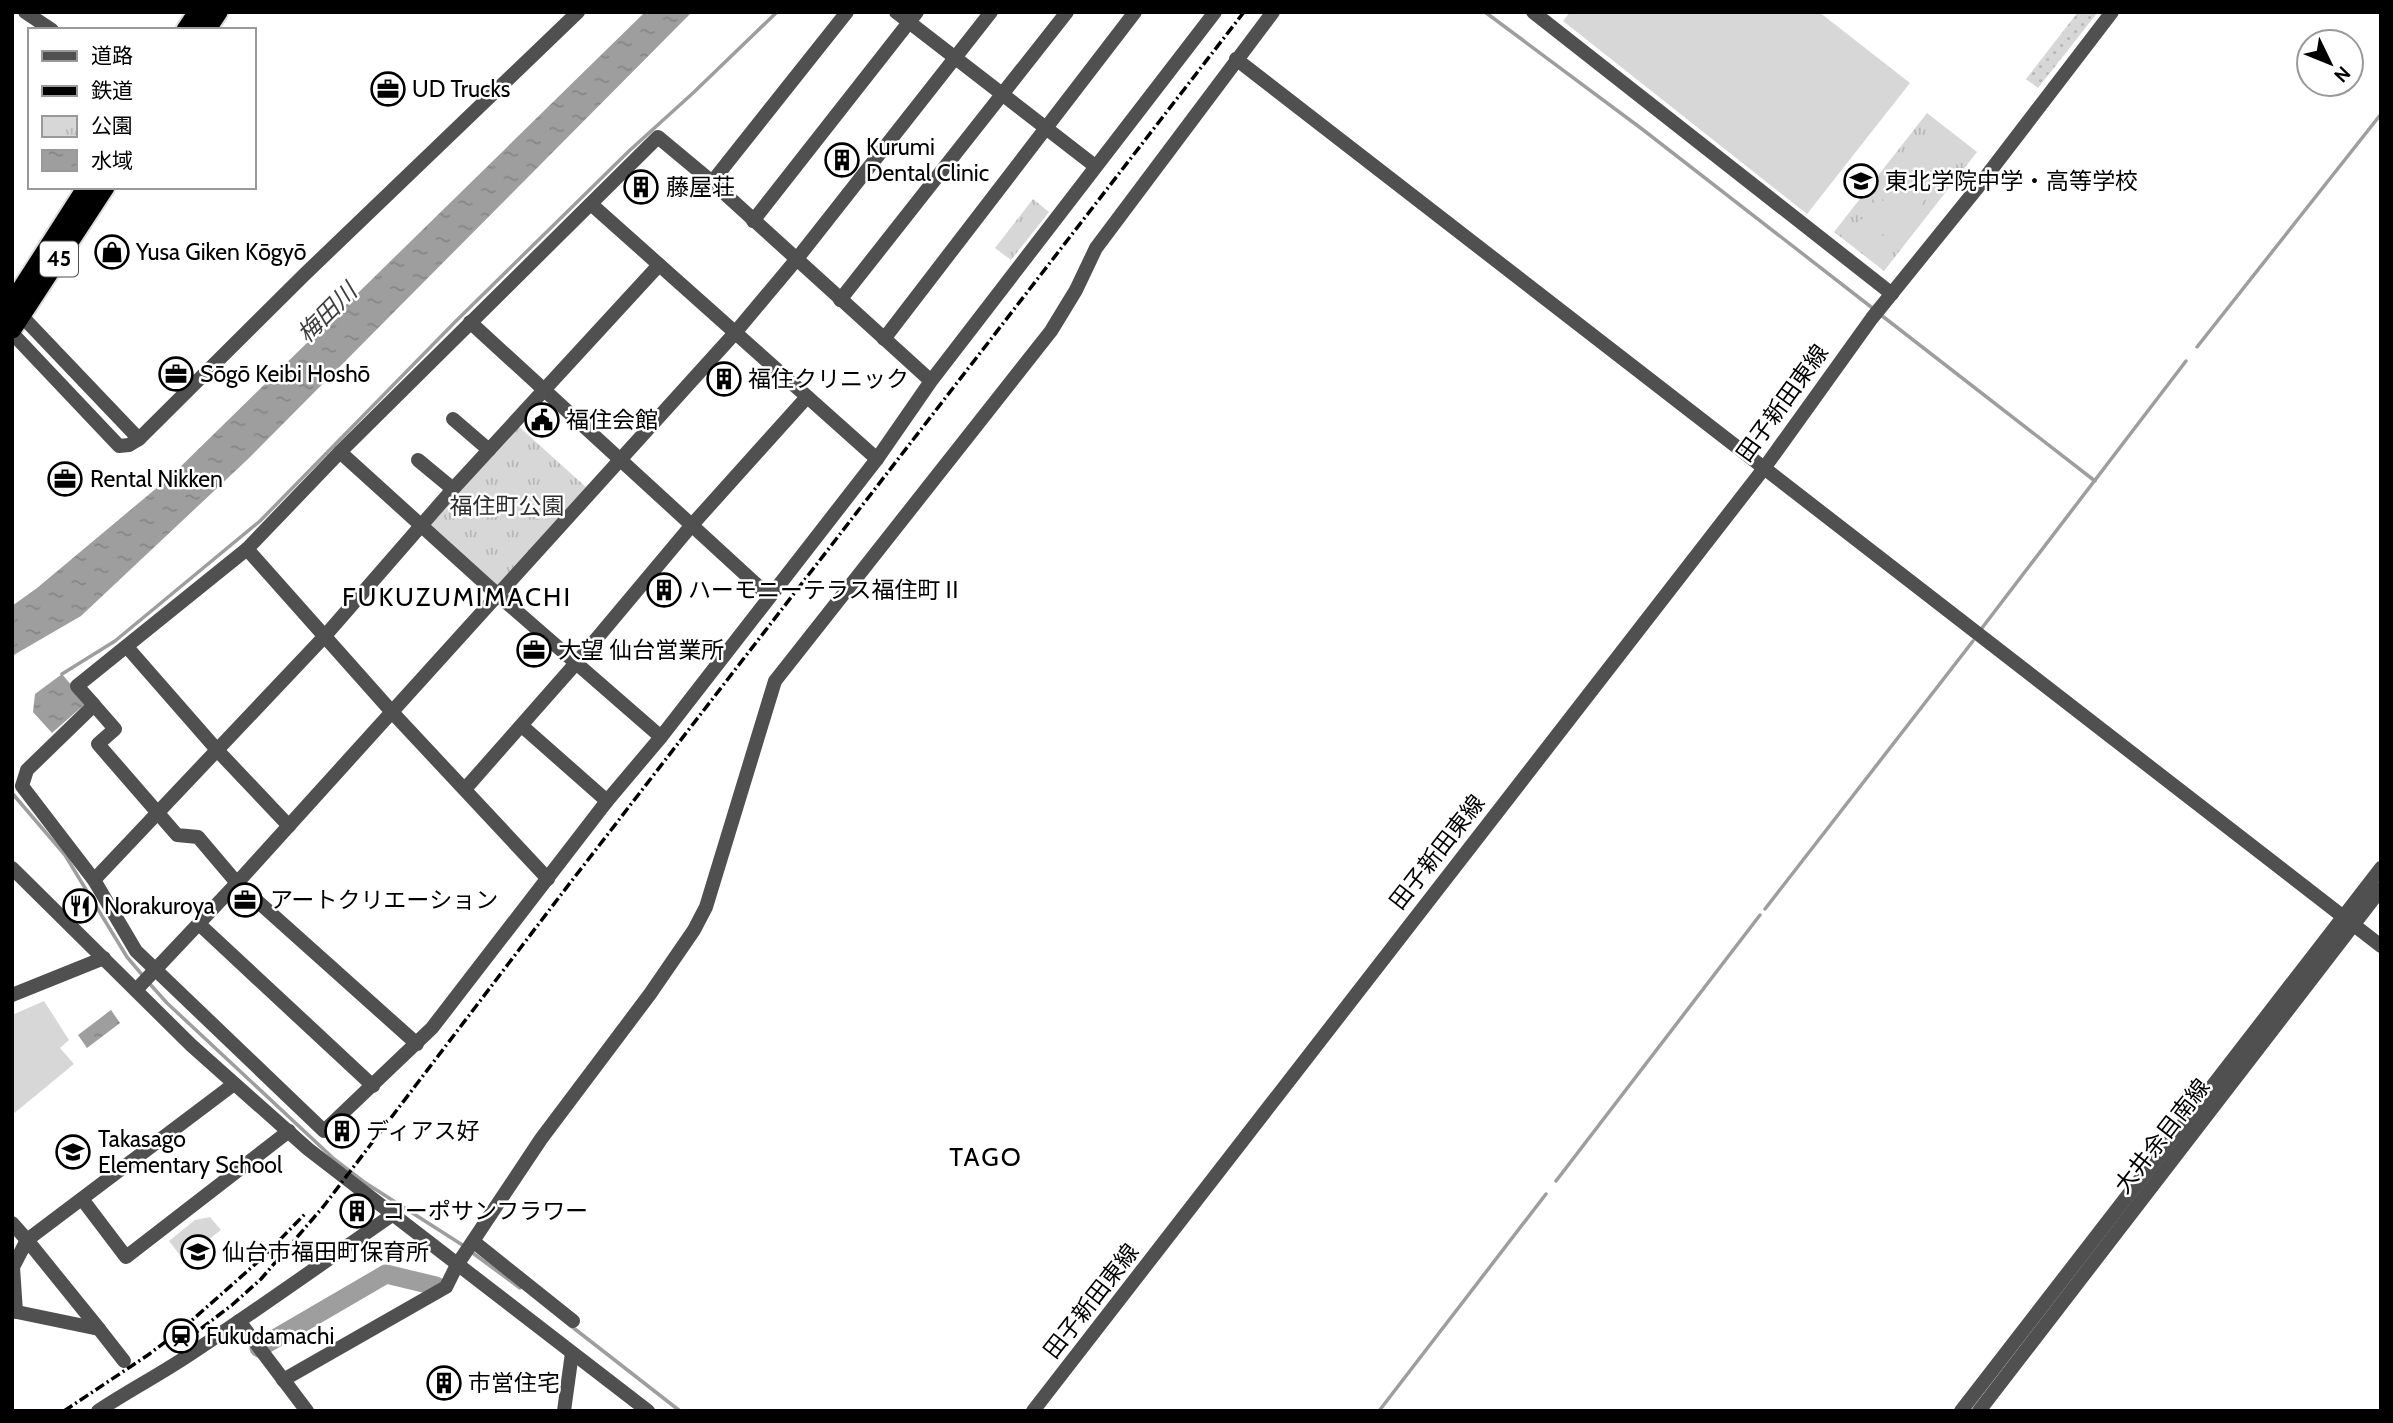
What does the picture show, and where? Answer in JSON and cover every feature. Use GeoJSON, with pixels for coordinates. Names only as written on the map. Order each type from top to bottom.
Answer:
{"type":"FeatureCollection","features":[{"type":"Feature","properties":{"kind":"highway"},"geometry":{"type":"LineString","coordinates":[[187,28],[198,12]]}},
{"type":"Feature","properties":{"kind":"highway"},"geometry":{"type":"LineString","coordinates":[[207,28],[218,12]]}},
{"type":"Feature","properties":{"kind":"highway","name":"45"},"geometry":{"type":"LineString","coordinates":[[14,317],[86,189]]}},
{"type":"Feature","properties":{"kind":"highway","name":"45"},"geometry":{"type":"LineString","coordinates":[[14,317],[104,189]]}},
{"type":"Feature","properties":{"kind":"street"},"geometry":{"type":"LineString","coordinates":[[25,12],[49,28]]}},
{"type":"Feature","properties":{"kind":"street"},"geometry":{"type":"LineString","coordinates":[[712,182],[847,12]]}},
{"type":"Feature","properties":{"kind":"street"},"geometry":{"type":"LineString","coordinates":[[896,12],[913,17],[955,59],[1095,166]]}},
{"type":"Feature","properties":{"kind":"street"},"geometry":{"type":"LineString","coordinates":[[146,980],[499,596],[734,334],[796,260],[991,12]]}},
{"type":"Feature","properties":{"kind":"street"},"geometry":{"type":"LineString","coordinates":[[840,300],[1067,12]]}},
{"type":"Feature","properties":{"kind":"street"},"geometry":{"type":"LineString","coordinates":[[884,339],[1135,12]]}},
{"type":"Feature","properties":{"kind":"street"},"geometry":{"type":"LineString","coordinates":[[12,867],[104,958],[146,980],[324,1131],[432,1028],[877,459],[931,381],[1214,12]]}},
{"type":"Feature","properties":{"kind":"street"},"geometry":{"type":"LineString","coordinates":[[283,1380],[446,1287],[541,1139],[694,930],[706,906],[775,681],[1051,331],[1076,290],[1096,248],[1273,12]]}},
{"type":"Feature","properties":{"kind":"street"},"geometry":{"type":"LineString","coordinates":[[1533,12],[1892,294],[2112,12]]}},
{"type":"Feature","properties":{"kind":"street"},"geometry":{"type":"LineString","coordinates":[[14,317],[139,439],[571,14]]}},
{"type":"Feature","properties":{"kind":"street"},"geometry":{"type":"LineString","coordinates":[[753,221],[913,17]]}},
{"type":"Feature","properties":{"kind":"street"},"geometry":{"type":"LineString","coordinates":[[1236,59],[2381,946]]}},
{"type":"Feature","properties":{"kind":"street"},"geometry":{"type":"LineString","coordinates":[[417,1044],[237,883],[198,837],[177,835],[158,815],[98,744],[115,729],[77,686],[247,549],[340,452],[658,137],[712,182],[931,381]]}},
{"type":"Feature","properties":{"kind":"street"},"geometry":{"type":"LineString","coordinates":[[591,204],[877,459]]}},
{"type":"Feature","properties":{"kind":"street"},"geometry":{"type":"LineString","coordinates":[[94,880],[324,637],[453,489],[659,265]]}},
{"type":"Feature","properties":{"kind":"street","name":"田子新田東線"},"geometry":{"type":"LineString","coordinates":[[1033,1411],[1765,467],[1892,294]]}},
{"type":"Feature","properties":{"kind":"street"},"geometry":{"type":"LineString","coordinates":[[470,322],[769,596]]}},
{"type":"Feature","properties":{"kind":"street"},"geometry":{"type":"LineString","coordinates":[[465,789],[578,663],[691,526],[807,397]]}},
{"type":"Feature","properties":{"kind":"street"},"geometry":{"type":"LineString","coordinates":[[453,419],[489,450]]}},
{"type":"Feature","properties":{"kind":"street"},"geometry":{"type":"LineString","coordinates":[[340,452],[499,596],[661,737]]}},
{"type":"Feature","properties":{"kind":"street"},"geometry":{"type":"LineString","coordinates":[[418,460],[453,489]]}},
{"type":"Feature","properties":{"kind":"street"},"geometry":{"type":"LineString","coordinates":[[247,549],[392,712],[548,879]]}},
{"type":"Feature","properties":{"kind":"street"},"geometry":{"type":"LineString","coordinates":[[127,647],[218,751],[289,826]]}},
{"type":"Feature","properties":{"kind":"street"},"geometry":{"type":"LineString","coordinates":[[94,705],[27,770],[22,786],[94,880],[136,951],[146,980],[234,1084],[392,1215],[467,1251],[573,1321]]}},
{"type":"Feature","properties":{"kind":"street"},"geometry":{"type":"LineString","coordinates":[[522,726],[607,801]]}},
{"type":"Feature","properties":{"kind":"street"},"geometry":{"type":"LineString","coordinates":[[1961,1411],[2348,920],[2381,868]]}},
{"type":"Feature","properties":{"kind":"street","name":"大井余目南線"},"geometry":{"type":"LineString","coordinates":[[1979,1411],[2348,920],[2381,889]]}},
{"type":"Feature","properties":{"kind":"street"},"geometry":{"type":"LineString","coordinates":[[198,924],[373,1086]]}},
{"type":"Feature","properties":{"kind":"street"},"geometry":{"type":"LineString","coordinates":[[12,995],[104,958]]}},
{"type":"Feature","properties":{"kind":"street"},"geometry":{"type":"LineString","coordinates":[[99,1329],[14,1312],[13,1266],[27,1240],[234,1084]]}},
{"type":"Feature","properties":{"kind":"street"},"geometry":{"type":"LineString","coordinates":[[82,1199],[126,1257],[289,1131]]}},
{"type":"Feature","properties":{"kind":"street"},"geometry":{"type":"LineString","coordinates":[[97,1411],[141,1382],[150,1380],[239,1321],[392,1215]]}},
{"type":"Feature","properties":{"kind":"street"},"geometry":{"type":"LineString","coordinates":[[12,1223],[124,1361]]}},
{"type":"Feature","properties":{"kind":"street"},"geometry":{"type":"LineString","coordinates":[[467,1251],[572,1353],[648,1411]]}},
{"type":"Feature","properties":{"kind":"street"},"geometry":{"type":"LineString","coordinates":[[239,1321],[307,1411]]}},
{"type":"Feature","properties":{"kind":"street"},"geometry":{"type":"LineString","coordinates":[[564,1411],[572,1353]]}},
{"type":"Feature","properties":{"kind":"green space"},"geometry":{"type":"Polygon","coordinates":[[[1570,12],[1819,12],[1910,83],[1807,214],[1563,21],[1570,12]]]}},
{"type":"Feature","properties":{"kind":"green space"},"geometry":{"type":"Polygon","coordinates":[[[2078,12],[2098,12],[2038,88],[2026,79],[2078,12]]]}},
{"type":"Feature","properties":{"kind":"green space"},"geometry":{"type":"Polygon","coordinates":[[[1927,113],[1977,152],[1884,271],[1834,232],[1927,113]]]}},
{"type":"Feature","properties":{"kind":"green space"},"geometry":{"type":"Polygon","coordinates":[[[1930,129],[1961,153],[1951,167],[1920,143],[1930,129]]]}},
{"type":"Feature","properties":{"kind":"green space"},"geometry":{"type":"Polygon","coordinates":[[[1912,152],[1943,177],[1934,189],[1902,165],[1912,152]]]}},
{"type":"Feature","properties":{"kind":"green space"},"geometry":{"type":"Polygon","coordinates":[[[1895,174],[1926,198],[1917,211],[1885,187],[1895,174]]]}},
{"type":"Feature","properties":{"kind":"green space"},"geometry":{"type":"Polygon","coordinates":[[[1878,197],[1909,221],[1899,234],[1868,210],[1878,197]]]}},
{"type":"Feature","properties":{"kind":"green space"},"geometry":{"type":"Polygon","coordinates":[[[1033,199],[1049,212],[1011,260],[995,248],[1033,199]]]}},
{"type":"Feature","properties":{"kind":"green space"},"geometry":{"type":"Polygon","coordinates":[[[1861,219],[1892,243],[1883,255],[1851,231],[1861,219]]]}},
{"type":"Feature","properties":{"kind":"green space","name":"福住町公園"},"geometry":{"type":"Polygon","coordinates":[[[516,424],[587,488],[499,588],[427,524],[516,424]]]}},
{"type":"Feature","properties":{"kind":"green space"},"geometry":{"type":"Polygon","coordinates":[[[44,1001],[69,1040],[60,1048],[74,1064],[12,1115],[12,1015],[44,1001]]]}},
{"type":"Feature","properties":{"kind":"green space"},"geometry":{"type":"Polygon","coordinates":[[[210,1217],[221,1230],[183,1259],[169,1241],[195,1220],[210,1217]]]}},
{"type":"Feature","properties":{"kind":"water"},"geometry":{"type":"Polygon","coordinates":[[[645,12],[692,12],[248,459],[81,616],[12,656],[12,606],[171,476],[645,12]]]}},
{"type":"Feature","properties":{"kind":"water"},"geometry":{"type":"Polygon","coordinates":[[[62,674],[86,703],[52,733],[33,712],[35,694],[62,674]]]}},
{"type":"Feature","properties":{"kind":"water"},"geometry":{"type":"Polygon","coordinates":[[[111,1010],[120,1023],[87,1048],[78,1035],[111,1010]]]}},
{"type":"Feature","properties":{"kind":"waterway"},"geometry":{"type":"LineString","coordinates":[[62,674],[115,641],[260,521],[456,321],[629,151],[777,12]]}},
{"type":"Feature","properties":{"kind":"waterway"},"geometry":{"type":"LineString","coordinates":[[1485,12],[1642,129],[1875,310]]}},
{"type":"Feature","properties":{"kind":"waterway"},"geometry":{"type":"LineString","coordinates":[[2197,347],[2381,114]]}},
{"type":"Feature","properties":{"kind":"waterway"},"geometry":{"type":"LineString","coordinates":[[1881,315],[2095,481]]}},
{"type":"Feature","properties":{"kind":"waterway"},"geometry":{"type":"LineString","coordinates":[[1982,628],[2186,361]]}},
{"type":"Feature","properties":{"kind":"waterway"},"geometry":{"type":"LineString","coordinates":[[1765,909],[1973,641]]}},
{"type":"Feature","properties":{"kind":"waterway"},"geometry":{"type":"LineString","coordinates":[[12,793],[65,855],[127,957],[144,977]]}},
{"type":"Feature","properties":{"kind":"waterway"},"geometry":{"type":"LineString","coordinates":[[1556,1181],[1760,915]]}},
{"type":"Feature","properties":{"kind":"waterway"},"geometry":{"type":"LineString","coordinates":[[149,983],[334,1159],[364,1182],[464,1246]]}},
{"type":"Feature","properties":{"kind":"waterway"},"geometry":{"type":"LineString","coordinates":[[1379,1411],[1546,1194]]}},
{"type":"Feature","properties":{"kind":"waterway"},"geometry":{"type":"LineString","coordinates":[[470,1251],[520,1288]]}},
{"type":"Feature","properties":{"kind":"waterway"},"geometry":{"type":"LineString","coordinates":[[259,1348],[386,1274],[436,1286]]}},
{"type":"Feature","properties":{"kind":"waterway"},"geometry":{"type":"LineString","coordinates":[[571,1326],[680,1411]]}},
{"type":"Feature","properties":{"kind":"railway"},"geometry":{"type":"LineString","coordinates":[[186,1340],[261,1279],[323,1207],[560,896],[1244,12]]}},
{"type":"Feature","properties":{"kind":"railway"},"geometry":{"type":"LineString","coordinates":[[182,1329],[260,1260],[305,1214]]}},
{"type":"Feature","properties":{"kind":"railway"},"geometry":{"type":"LineString","coordinates":[[64,1411],[173,1336]]}},
{"type":"Feature","properties":{"kind":"place","name":"UD Trucks"},"geometry":{"type":"Point","coordinates":[388,89]}},
{"type":"Feature","properties":{"kind":"place","name":"Kurumi Dental Clinic"},"geometry":{"type":"Point","coordinates":[842,160]}},
{"type":"Feature","properties":{"kind":"place","name":"東北学院中学・高等学校"},"geometry":{"type":"Point","coordinates":[1861,181]}},
{"type":"Feature","properties":{"kind":"place","name":"藤屋荘"},"geometry":{"type":"Point","coordinates":[641,187]}},
{"type":"Feature","properties":{"kind":"place","name":"Yusa Giken Kōgyō"},"geometry":{"type":"Point","coordinates":[112,252]}},
{"type":"Feature","properties":{"kind":"place","name":"Sōgō Keibi Hoshō"},"geometry":{"type":"Point","coordinates":[176,374]}},
{"type":"Feature","properties":{"kind":"place","name":"福住クリニック"},"geometry":{"type":"Point","coordinates":[724,379]}},
{"type":"Feature","properties":{"kind":"place","name":"福住会館"},"geometry":{"type":"Point","coordinates":[542,420]}},
{"type":"Feature","properties":{"kind":"place","name":"Rental Nikken"},"geometry":{"type":"Point","coordinates":[65,479]}},
{"type":"Feature","properties":{"kind":"place","name":"ハーモニーテラス福住町Ⅱ"},"geometry":{"type":"Point","coordinates":[664,590]}},
{"type":"Feature","properties":{"kind":"place","name":"大望 仙台営業所"},"geometry":{"type":"Point","coordinates":[534,650]}},
{"type":"Feature","properties":{"kind":"place","name":"アートクリエーション"},"geometry":{"type":"Point","coordinates":[245,900]}},
{"type":"Feature","properties":{"kind":"place","name":"Norakuroya"},"geometry":{"type":"Point","coordinates":[80,906]}},
{"type":"Feature","properties":{"kind":"place","name":"ディアス好"},"geometry":{"type":"Point","coordinates":[342,1131]}},
{"type":"Feature","properties":{"kind":"place","name":"Takasago Elementary School"},"geometry":{"type":"Point","coordinates":[73,1152]}},
{"type":"Feature","properties":{"kind":"place","name":"コーポサンフラワー"},"geometry":{"type":"Point","coordinates":[357,1211]}},
{"type":"Feature","properties":{"kind":"place","name":"仙台市福田町保育所"},"geometry":{"type":"Point","coordinates":[198,1252]}},
{"type":"Feature","properties":{"kind":"place","name":"Fukudamachi"},"geometry":{"type":"Point","coordinates":[181,1336]}},
{"type":"Feature","properties":{"kind":"place","name":"市営住宅"},"geometry":{"type":"Point","coordinates":[444,1383]}},
{"type":"Feature","properties":{"kind":"district","name":"FUKUZUMIMACHI"},"geometry":{"type":"Point","coordinates":[457,597]}},
{"type":"Feature","properties":{"kind":"district","name":"TAGO"},"geometry":{"type":"Point","coordinates":[986,1157]}},
{"type":"Feature","properties":{"kind":"water label","name":"梅田川"},"geometry":{"type":"Point","coordinates":[327,313]}}]}
